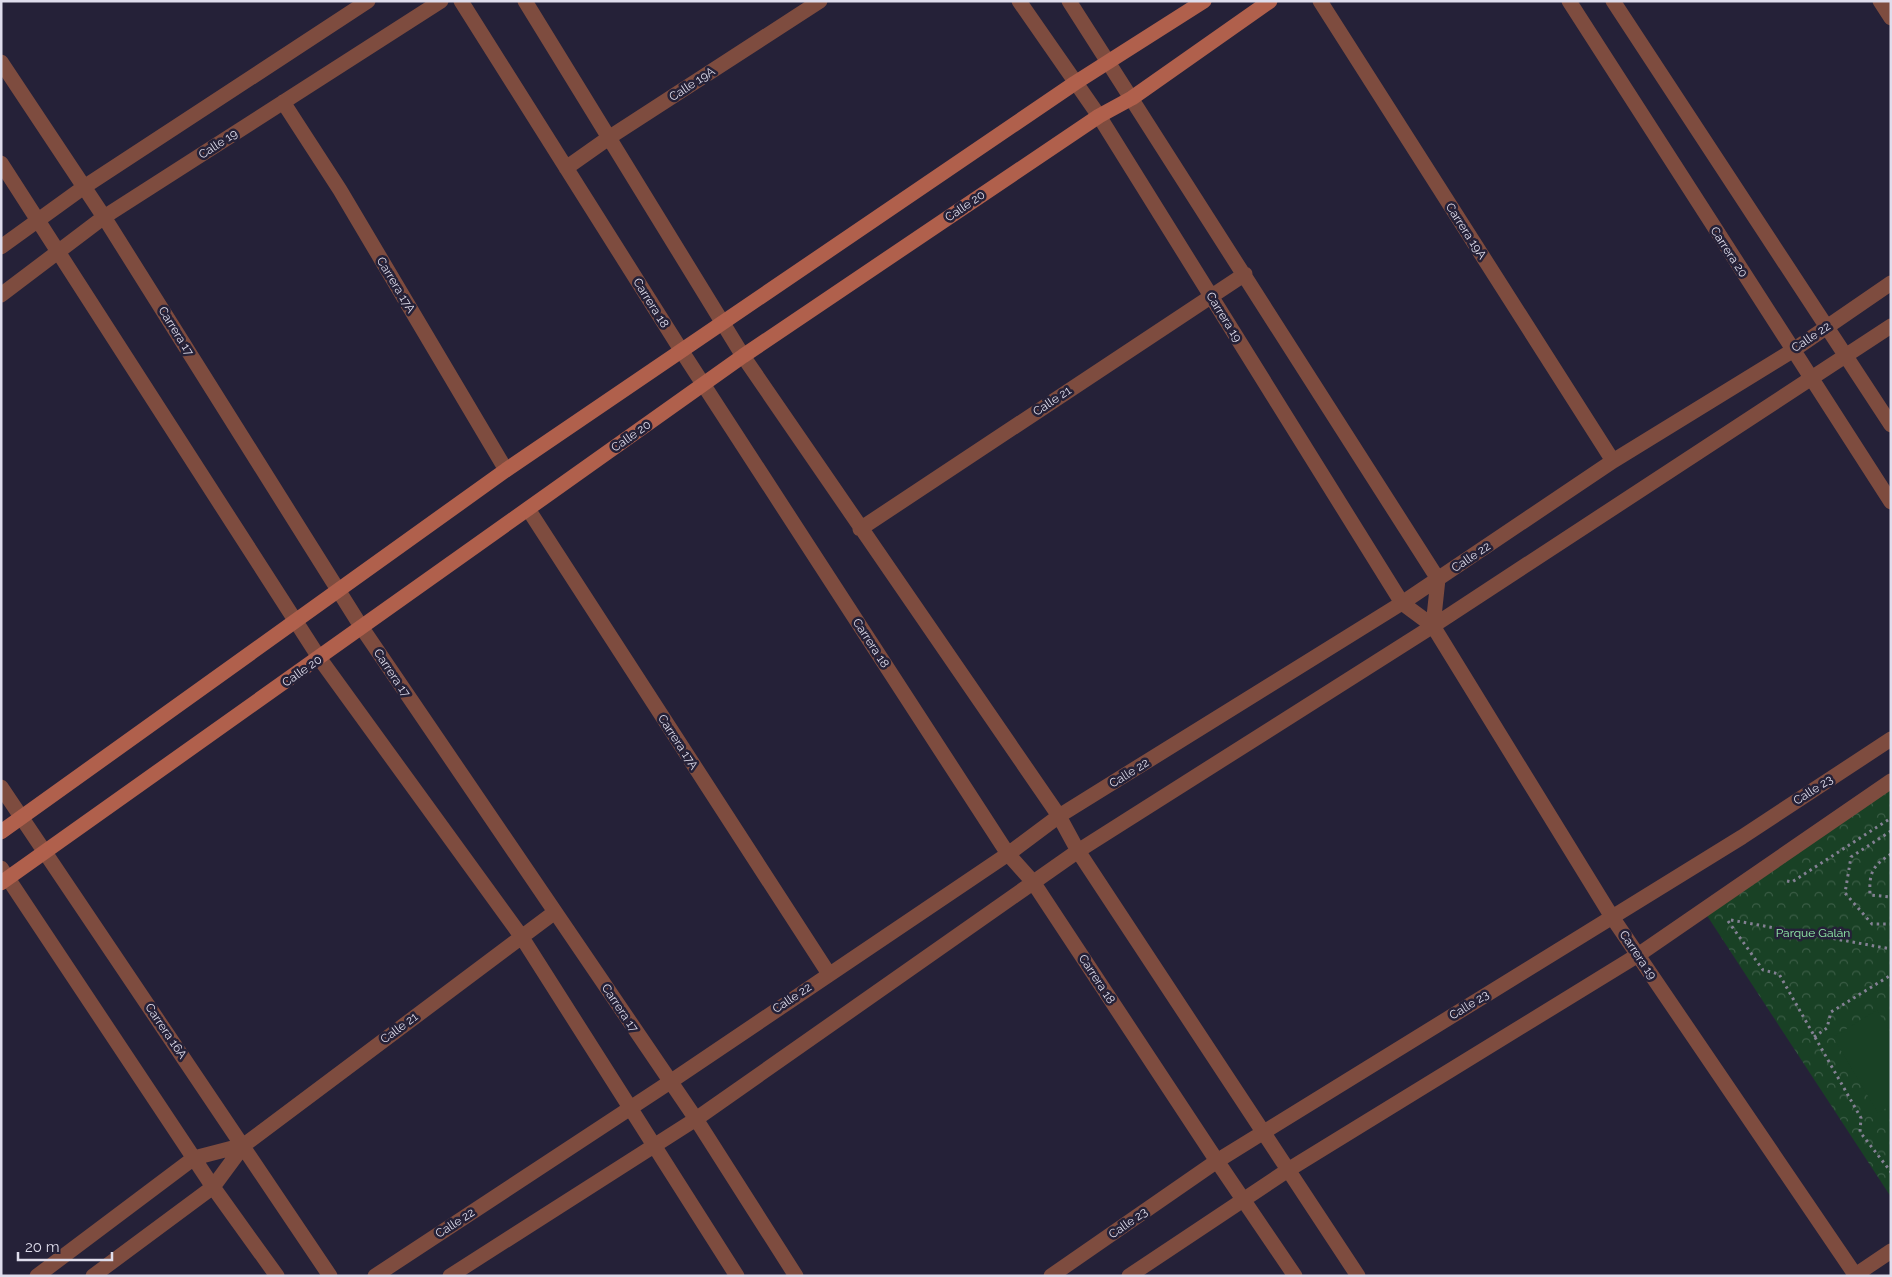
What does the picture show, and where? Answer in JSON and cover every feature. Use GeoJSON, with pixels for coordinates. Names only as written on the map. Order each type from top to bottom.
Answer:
{"type":"FeatureCollection","features":[{"type":"Feature","properties":{"kind":"street"},"geometry":{"type":"LineString","coordinates":[[1,247],[84,187],[368,1]]}},
{"type":"Feature","properties":{"kind":"street","name":"Calle 19"},"geometry":{"type":"LineString","coordinates":[[1,295],[104,217],[441,1]]}},
{"type":"Feature","properties":{"kind":"street","name":"Carrera 18"},"geometry":{"type":"LineString","coordinates":[[461,1],[681,350],[1008,854],[1033,882],[1295,1276]]}},
{"type":"Feature","properties":{"kind":"street"},"geometry":{"type":"LineString","coordinates":[[525,1],[743,356],[860,530],[1058,816],[1078,851],[1358,1276]]}},
{"type":"Feature","properties":{"kind":"street","name":"Calle 19A"},"geometry":{"type":"LineString","coordinates":[[566,168],[610,137],[820,1]]}},
{"type":"Feature","properties":{"kind":"street","name":"Carrera 19"},"geometry":{"type":"LineString","coordinates":[[1019,1],[1099,116],[1402,603],[1433,626],[1612,917],[1856,1276]]}},
{"type":"Feature","properties":{"kind":"street"},"geometry":{"type":"LineString","coordinates":[[1069,1],[1438,579],[1433,626]]}},
{"type":"Feature","properties":{"kind":"street"},"geometry":{"type":"LineString","coordinates":[[1,832],[506,470],[1075,83],[1204,1]]}},
{"type":"Feature","properties":{"kind":"street","name":"Calle 20"},"geometry":{"type":"LineString","coordinates":[[4,876],[45,853],[743,356],[1099,116],[1132,98],[1270,1]]}},
{"type":"Feature","properties":{"kind":"street","name":"Carrera 19A"},"geometry":{"type":"LineString","coordinates":[[1320,1],[1613,461]]}},
{"type":"Feature","properties":{"kind":"street","name":"Carrera 20"},"geometry":{"type":"LineString","coordinates":[[1569,1],[1792,351],[1891,502]]}},
{"type":"Feature","properties":{"kind":"street"},"geometry":{"type":"LineString","coordinates":[[1613,1],[1828,326],[1891,425]]}},
{"type":"Feature","properties":{"kind":"street"},"geometry":{"type":"LineString","coordinates":[[1880,1],[1891,18]]}},
{"type":"Feature","properties":{"kind":"street","name":"Carrera 17"},"geometry":{"type":"LineString","coordinates":[[1,62],[104,217],[362,628],[696,1119],[796,1276]]}},
{"type":"Feature","properties":{"kind":"street","name":"Carrera 17A"},"geometry":{"type":"LineString","coordinates":[[283,102],[340,190],[506,470]]}},
{"type":"Feature","properties":{"kind":"street"},"geometry":{"type":"LineString","coordinates":[[1,164],[59,251],[320,659],[521,936],[737,1276]]}},
{"type":"Feature","properties":{"kind":"street","name":"Calle 21"},"geometry":{"type":"LineString","coordinates":[[860,530],[1245,274]]}},
{"type":"Feature","properties":{"kind":"street","name":"Calle 22"},"geometry":{"type":"LineString","coordinates":[[375,1276],[670,1082],[1008,854],[1058,816],[1402,603],[1613,461],[1792,351],[1891,283]]}},
{"type":"Feature","properties":{"kind":"street"},"geometry":{"type":"LineString","coordinates":[[450,1276],[696,1119],[1078,851],[1433,626],[1891,326]]}},
{"type":"Feature","properties":{"kind":"street","name":"Carrera 17A"},"geometry":{"type":"LineString","coordinates":[[528,509],[829,974]]}},
{"type":"Feature","properties":{"kind":"street","name":"Calle 23"},"geometry":{"type":"LineString","coordinates":[[1051,1276],[1217,1161],[1742,837],[1891,739]]}},
{"type":"Feature","properties":{"kind":"street"},"geometry":{"type":"LineString","coordinates":[[1130,1276],[1288,1170],[1638,955],[1891,782]]}},
{"type":"Feature","properties":{"kind":"street","name":"Carrera 16A"},"geometry":{"type":"LineString","coordinates":[[1,787],[244,1145],[330,1276]]}},
{"type":"Feature","properties":{"kind":"street"},"geometry":{"type":"LineString","coordinates":[[4,876],[213,1187],[277,1276]]}},
{"type":"Feature","properties":{"kind":"street","name":"Calle 21"},"geometry":{"type":"LineString","coordinates":[[93,1276],[213,1187],[244,1145],[555,912]]}},
{"type":"Feature","properties":{"kind":"street","name":"Calle 21"},"geometry":{"type":"LineString","coordinates":[[37,1276],[194,1158],[244,1145]]}},
{"type":"Feature","properties":{"kind":"street"},"geometry":{"type":"LineString","coordinates":[[1856,1276],[1891,1251]]}},
{"type":"Feature","properties":{"kind":"path"},"geometry":{"type":"LineString","coordinates":[[1891,831],[1851,857],[1845,893],[1872,924],[1891,924]]}},
{"type":"Feature","properties":{"kind":"path"},"geometry":{"type":"LineString","coordinates":[[1891,854],[1876,863],[1869,880],[1870,895],[1891,897]]}},
{"type":"Feature","properties":{"kind":"path"},"geometry":{"type":"LineString","coordinates":[[1891,949],[1727,919],[1763,970],[1779,974],[1861,1118],[1860,1132],[1891,1172]]}},
{"type":"Feature","properties":{"kind":"path"},"geometry":{"type":"LineString","coordinates":[[1814,1036],[1827,1028],[1831,1012],[1891,975]]}},
{"type":"Feature","properties":{"kind":"green space","name":"Parque Galán"},"geometry":{"type":"Polygon","coordinates":[[[1891,784],[1891,1197],[1704,911],[1891,784]]]}},
{"type":"Feature","properties":{"kind":"green space"},"geometry":{"type":"Polygon","coordinates":[[[1877,1010],[1891,1033],[1891,1105],[1878,1113],[1833,1037],[1877,1010]]]}}]}
